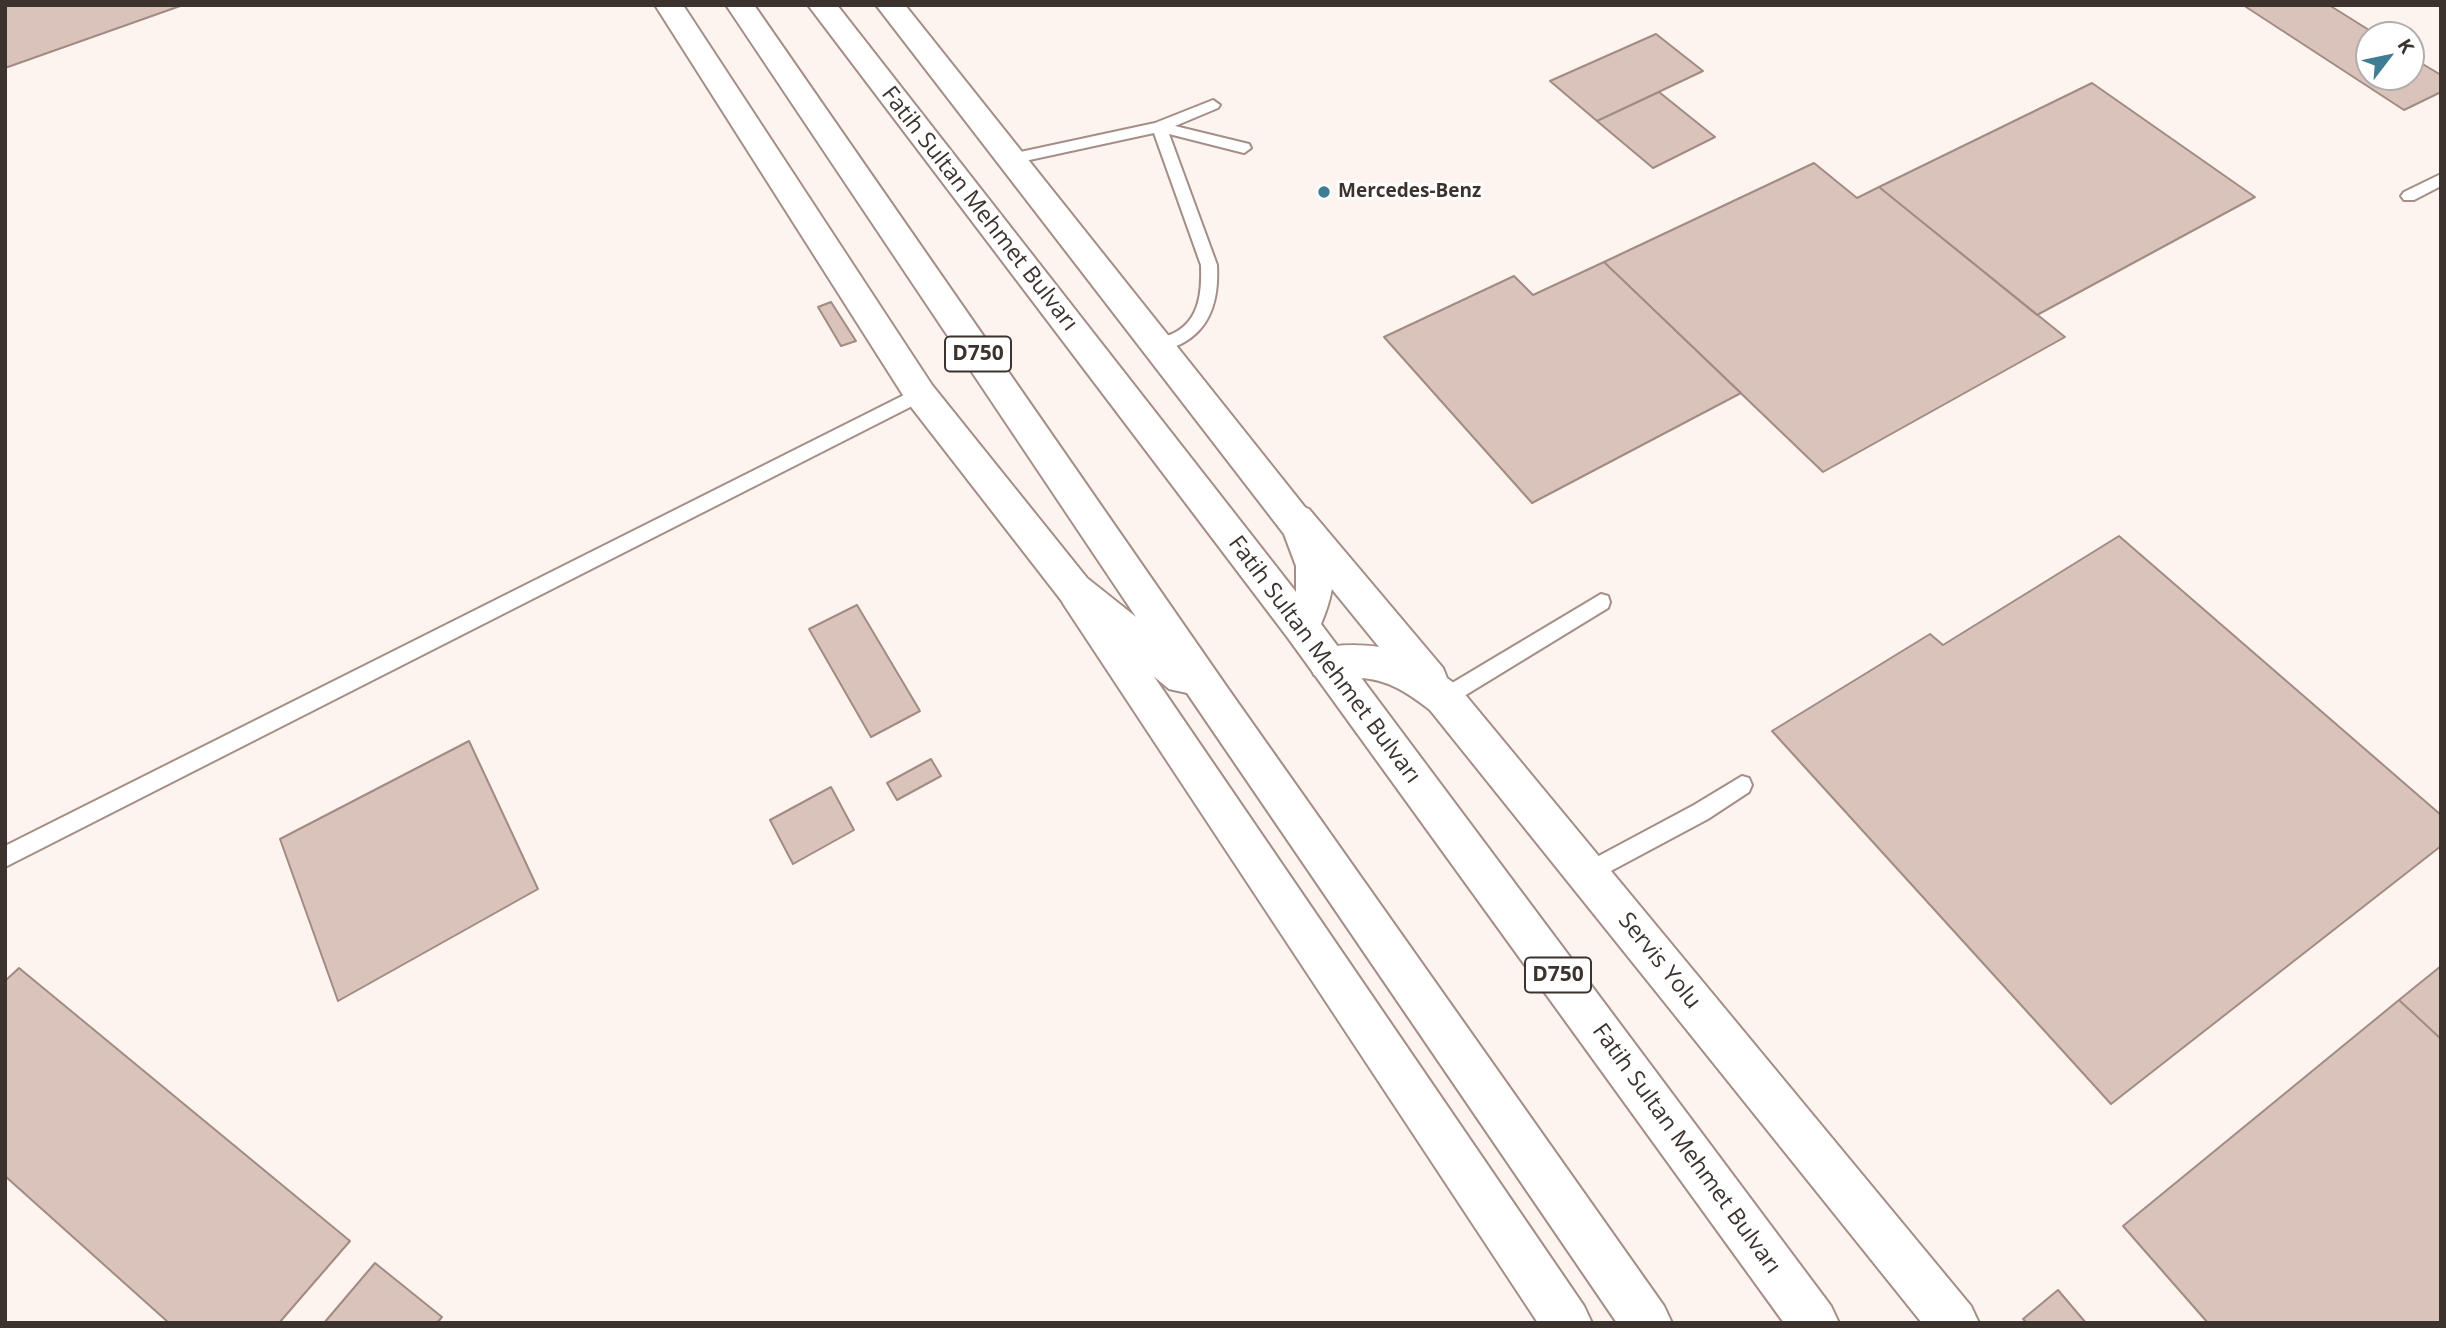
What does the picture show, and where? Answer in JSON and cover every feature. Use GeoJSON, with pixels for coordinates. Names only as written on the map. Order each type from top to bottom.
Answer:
{"type":"FeatureCollection","features":[{"type":"Feature","properties":{"kind":"main road"},"geometry":{"type":"LineString","coordinates":[[669,5],[920,394],[1074,589],[1567,1323]]}},
{"type":"Feature","properties":{"kind":"main road","name":"D750"},"geometry":{"type":"LineString","coordinates":[[740,5],[1215,702],[1647,1323]]}},
{"type":"Feature","properties":{"kind":"main road","name":"Fatih Sultan Mehmet Bulvarı"},"geometry":{"type":"LineString","coordinates":[[822,5],[1301,627],[1814,1323]]}},
{"type":"Feature","properties":{"kind":"main road"},"geometry":{"type":"LineString","coordinates":[[890,5],[1266,482],[1444,698]]}},
{"type":"Feature","properties":{"kind":"main road"},"geometry":{"type":"LineString","coordinates":[[1266,482],[1299,526],[1318,569],[1316,594],[1301,627]]}},
{"type":"Feature","properties":{"kind":"main road"},"geometry":{"type":"LineString","coordinates":[[1074,589],[1215,702]]}},
{"type":"Feature","properties":{"kind":"main road","name":"Servis Yolu"},"geometry":{"type":"LineString","coordinates":[[1328,663],[1365,660],[1401,670],[1423,680],[1444,698],[1954,1323]]}},
{"type":"Feature","properties":{"kind":"lane"},"geometry":{"type":"LineString","coordinates":[[1011,159],[1159,127],[1213,105]]}},
{"type":"Feature","properties":{"kind":"lane"},"geometry":{"type":"LineString","coordinates":[[1159,127],[1244,148]]}},
{"type":"Feature","properties":{"kind":"lane"},"geometry":{"type":"LineString","coordinates":[[1159,127],[1209,265],[1211,280],[1210,294],[1191,331],[1159,346]]}},
{"type":"Feature","properties":{"kind":"lane"},"geometry":{"type":"LineString","coordinates":[[2409,196],[2441,179]]}},
{"type":"Feature","properties":{"kind":"lane"},"geometry":{"type":"LineString","coordinates":[[5,857],[920,394]]}},
{"type":"Feature","properties":{"kind":"lane"},"geometry":{"type":"LineString","coordinates":[[1444,698],[1601,603]]}},
{"type":"Feature","properties":{"kind":"lane"},"geometry":{"type":"LineString","coordinates":[[1587,873],[1701,811],[1742,785]]}},
{"type":"Feature","properties":{"kind":"building"},"geometry":{"type":"Polygon","coordinates":[[[5,5],[183,5],[5,68],[5,5]]]}},
{"type":"Feature","properties":{"kind":"building"},"geometry":{"type":"Polygon","coordinates":[[[2243,5],[2329,5],[2355,21],[2355,78],[2243,5]]]}},
{"type":"Feature","properties":{"kind":"building"},"geometry":{"type":"Polygon","coordinates":[[[1656,34],[1703,71],[1597,121],[1550,81],[1656,34]]]}},
{"type":"Feature","properties":{"kind":"building"},"geometry":{"type":"Polygon","coordinates":[[[2425,65],[2441,75],[2441,92],[2404,110],[2375,91],[2425,91],[2425,65]]]}},
{"type":"Feature","properties":{"kind":"building"},"geometry":{"type":"Polygon","coordinates":[[[2092,83],[2255,197],[2037,315],[1879,187],[2092,83]]]}},
{"type":"Feature","properties":{"kind":"building"},"geometry":{"type":"Polygon","coordinates":[[[1659,92],[1715,137],[1653,168],[1597,121],[1659,92]]]}},
{"type":"Feature","properties":{"kind":"building"},"geometry":{"type":"Polygon","coordinates":[[[1814,163],[1857,198],[1879,187],[2065,337],[1823,472],[1604,262],[1814,163]]]}},
{"type":"Feature","properties":{"kind":"building"},"geometry":{"type":"Polygon","coordinates":[[[1604,262],[1741,393],[1532,503],[1384,337],[1514,276],[1533,295],[1604,262]]]}},
{"type":"Feature","properties":{"kind":"building"},"geometry":{"type":"Polygon","coordinates":[[[831,302],[856,341],[841,346],[818,307],[831,302]]]}},
{"type":"Feature","properties":{"kind":"building"},"geometry":{"type":"Polygon","coordinates":[[[2119,536],[2441,815],[2441,846],[2111,1104],[1772,731],[1930,634],[1943,645],[2119,536]]]}},
{"type":"Feature","properties":{"kind":"building"},"geometry":{"type":"Polygon","coordinates":[[[857,605],[920,711],[871,737],[809,629],[857,605]]]}},
{"type":"Feature","properties":{"kind":"building"},"geometry":{"type":"Polygon","coordinates":[[[469,741],[538,889],[338,1001],[280,839],[469,741]]]}},
{"type":"Feature","properties":{"kind":"building"},"geometry":{"type":"Polygon","coordinates":[[[931,759],[941,776],[897,800],[887,783],[931,759]]]}},
{"type":"Feature","properties":{"kind":"building"},"geometry":{"type":"Polygon","coordinates":[[[831,787],[854,830],[793,864],[770,820],[831,787]]]}},
{"type":"Feature","properties":{"kind":"building"},"geometry":{"type":"Polygon","coordinates":[[[2441,966],[2441,1039],[2399,1000],[2441,966]]]}},
{"type":"Feature","properties":{"kind":"building"},"geometry":{"type":"Polygon","coordinates":[[[19,968],[350,1241],[279,1323],[169,1323],[5,1176],[5,981],[19,968]]]}},
{"type":"Feature","properties":{"kind":"building"},"geometry":{"type":"Polygon","coordinates":[[[2399,1000],[2441,1039],[2441,1323],[2208,1323],[2123,1226],[2399,1000]]]}},
{"type":"Feature","properties":{"kind":"building"},"geometry":{"type":"Polygon","coordinates":[[[375,1263],[442,1317],[437,1323],[324,1323],[375,1263]]]}},
{"type":"Feature","properties":{"kind":"building"},"geometry":{"type":"Polygon","coordinates":[[[2058,1290],[2086,1323],[2027,1323],[2023,1319],[2058,1290]]]}},
{"type":"Feature","properties":{"kind":"place","name":"Mercedes-Benz"},"geometry":{"type":"Point","coordinates":[1324,192]}}]}
